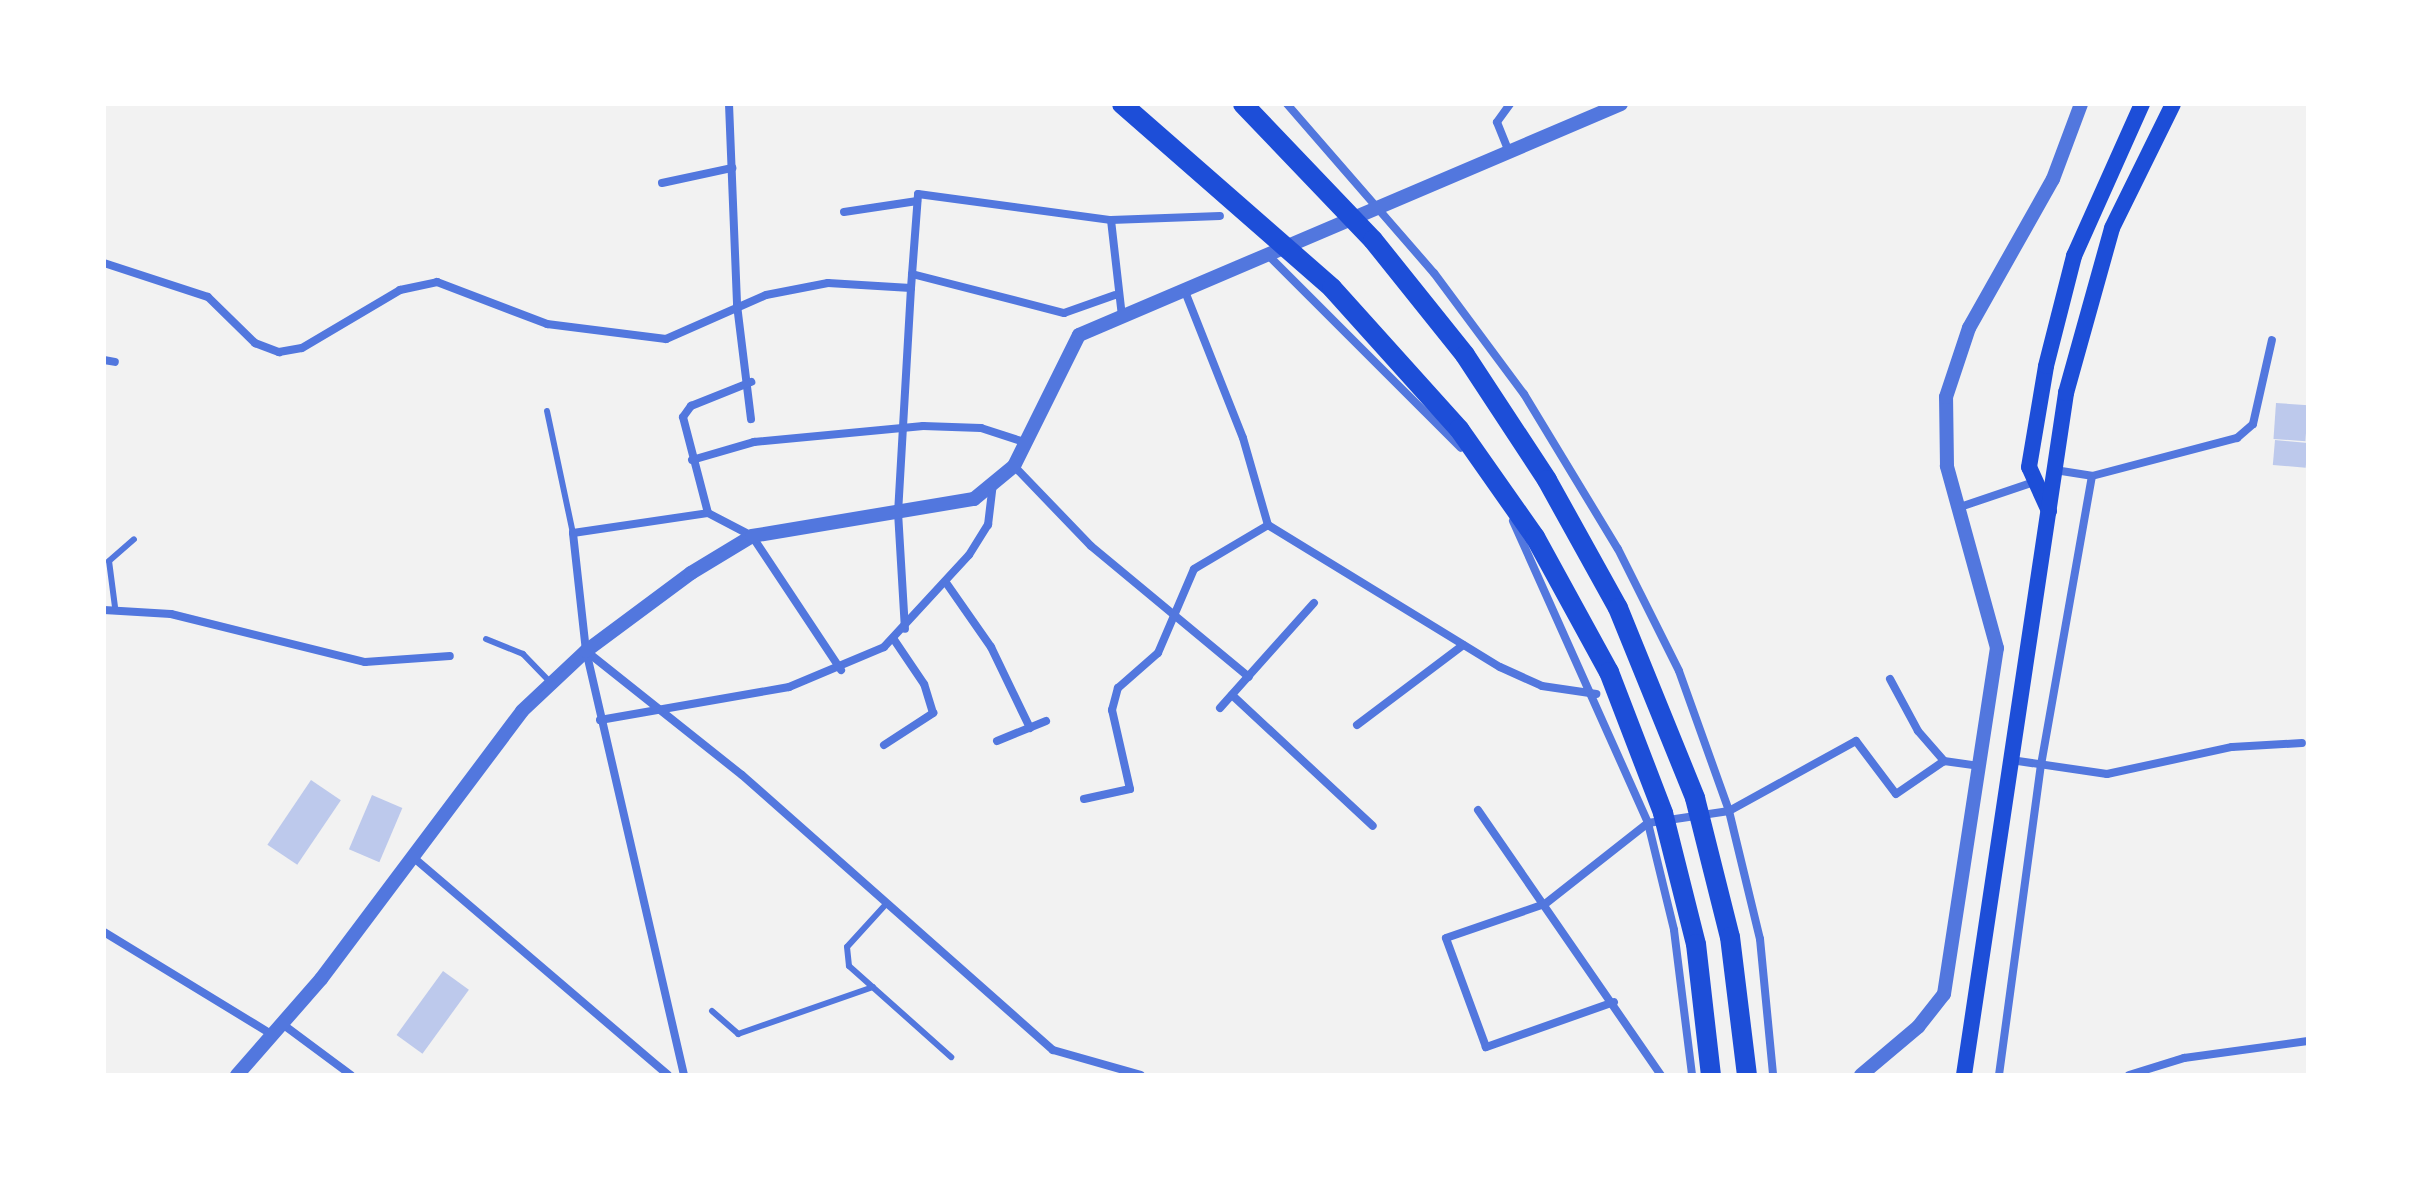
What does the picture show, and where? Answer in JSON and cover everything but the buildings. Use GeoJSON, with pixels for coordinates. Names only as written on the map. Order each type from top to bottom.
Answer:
{"type":"FeatureCollection","features":[{"type":"Feature","properties":{"kind":"highway"},"geometry":{"type":"LineString","coordinates":[[1122,104],[1272,245],[1459,429],[1568,592],[1629,717],[1668,829],[1696,944],[1711,1075]]}},
{"type":"Feature","properties":{"kind":"highway"},"geometry":{"type":"LineString","coordinates":[[1243,104],[1324,185],[1473,367],[1547,480],[1640,654],[1677,742],[1718,882],[1747,1075]]}},
{"type":"Feature","properties":{"kind":"main road"},"geometry":{"type":"LineString","coordinates":[[2049,511],[2029,467],[2040,404],[2074,256],[2142,104]]}},
{"type":"Feature","properties":{"kind":"main road"},"geometry":{"type":"LineString","coordinates":[[1964,1075],[2055,470],[2094,284],[2133,176],[2173,104]]}},
{"type":"Feature","properties":{"kind":"street"},"geometry":{"type":"LineString","coordinates":[[729,104],[737,305],[751,382],[751,419]]}},
{"type":"Feature","properties":{"kind":"street"},"geometry":{"type":"LineString","coordinates":[[1287,104],[1381,206],[1524,394],[1618,549],[1679,671],[1729,811],[1760,939],[1773,1075]]}},
{"type":"Feature","properties":{"kind":"street"},"geometry":{"type":"LineString","coordinates":[[1510,104],[1497,122],[1510,153]]}},
{"type":"Feature","properties":{"kind":"street"},"geometry":{"type":"LineString","coordinates":[[237,1075],[414,858],[493,746],[551,683],[586,651],[752,536],[974,499],[1014,466],[1079,335],[1272,245],[1381,206],[1621,104]]}},
{"type":"Feature","properties":{"kind":"street"},"geometry":{"type":"LineString","coordinates":[[1861,1075],[1944,994],[1997,648],[1947,466],[1946,397],[1969,328],[2053,179],[2081,104]]}},
{"type":"Feature","properties":{"kind":"street"},"geometry":{"type":"LineString","coordinates":[[662,183],[732,168]]}},
{"type":"Feature","properties":{"kind":"street"},"geometry":{"type":"LineString","coordinates":[[905,629],[898,512],[900,432],[918,194],[1111,220],[1220,216]]}},
{"type":"Feature","properties":{"kind":"street"},"geometry":{"type":"LineString","coordinates":[[844,212],[917,201]]}},
{"type":"Feature","properties":{"kind":"street"},"geometry":{"type":"LineString","coordinates":[[1111,220],[1115,295],[1122,316]]}},
{"type":"Feature","properties":{"kind":"street"},"geometry":{"type":"LineString","coordinates":[[1272,245],[1479,467],[1512,518],[1596,694],[1648,823],[1674,930],[1692,1075]]}},
{"type":"Feature","properties":{"kind":"street"},"geometry":{"type":"LineString","coordinates":[[104,263],[208,297],[255,343],[279,352],[302,348],[400,290],[437,282],[547,324],[666,339],[737,305],[828,283],[911,288]]}},
{"type":"Feature","properties":{"kind":"street"},"geometry":{"type":"LineString","coordinates":[[912,274],[1064,313],[1115,295]]}},
{"type":"Feature","properties":{"kind":"street"},"geometry":{"type":"LineString","coordinates":[[1184,288],[1243,438],[1268,525],[1463,645],[1542,686],[1596,694]]}},
{"type":"Feature","properties":{"kind":"street"},"geometry":{"type":"LineString","coordinates":[[2055,470],[2092,476],[2237,438],[2253,424],[2272,340]]}},
{"type":"Feature","properties":{"kind":"street"},"geometry":{"type":"LineString","coordinates":[[104,360],[115,362]]}},
{"type":"Feature","properties":{"kind":"street"},"geometry":{"type":"LineString","coordinates":[[708,513],[683,417],[691,406],[751,382]]}},
{"type":"Feature","properties":{"kind":"street"},"geometry":{"type":"LineString","coordinates":[[692,460],[754,442],[900,432],[981,428],[1024,442]]}},
{"type":"Feature","properties":{"kind":"street"},"geometry":{"type":"LineString","coordinates":[[1014,466],[1091,546],[1249,677]]}},
{"type":"Feature","properties":{"kind":"street"},"geometry":{"type":"LineString","coordinates":[[1999,1075],[2041,765],[2092,476]]}},
{"type":"Feature","properties":{"kind":"street"},"geometry":{"type":"LineString","coordinates":[[1960,507],[2034,482]]}},
{"type":"Feature","properties":{"kind":"street"},"geometry":{"type":"LineString","coordinates":[[600,720],[789,687],[841,670],[905,629],[947,584],[988,525],[993,483]]}},
{"type":"Feature","properties":{"kind":"street"},"geometry":{"type":"LineString","coordinates":[[684,1075],[600,720],[586,651],[573,533],[708,513],[752,536],[841,670]]}},
{"type":"Feature","properties":{"kind":"street"},"geometry":{"type":"LineString","coordinates":[[1084,799],[1130,789],[1112,710],[1118,688],[1158,653],[1194,569],[1268,525]]}},
{"type":"Feature","properties":{"kind":"street"},"geometry":{"type":"LineString","coordinates":[[947,584],[991,647],[1030,728]]}},
{"type":"Feature","properties":{"kind":"street"},"geometry":{"type":"LineString","coordinates":[[1220,708],[1314,603]]}},
{"type":"Feature","properties":{"kind":"street"},"geometry":{"type":"LineString","coordinates":[[104,610],[115,607],[365,662],[450,656]]}},
{"type":"Feature","properties":{"kind":"street"},"geometry":{"type":"LineString","coordinates":[[884,745],[933,713],[924,684],[893,638]]}},
{"type":"Feature","properties":{"kind":"street"},"geometry":{"type":"LineString","coordinates":[[1357,725],[1463,645]]}},
{"type":"Feature","properties":{"kind":"street"},"geometry":{"type":"LineString","coordinates":[[586,651],[887,903],[1053,1050],[1141,1075]]}},
{"type":"Feature","properties":{"kind":"street"},"geometry":{"type":"LineString","coordinates":[[1890,679],[1918,731],[1944,761],[1979,766]]}},
{"type":"Feature","properties":{"kind":"street"},"geometry":{"type":"LineString","coordinates":[[1232,695],[1373,826]]}},
{"type":"Feature","properties":{"kind":"street"},"geometry":{"type":"LineString","coordinates":[[997,741],[1046,721]]}},
{"type":"Feature","properties":{"kind":"street"},"geometry":{"type":"LineString","coordinates":[[1614,1002],[1486,1047],[1446,938],[1545,904],[1648,823],[1729,811],[1856,741],[1896,794],[1944,761]]}},
{"type":"Feature","properties":{"kind":"street"},"geometry":{"type":"LineString","coordinates":[[2009,760],[2107,774],[2232,747],[2302,743]]}},
{"type":"Feature","properties":{"kind":"street"},"geometry":{"type":"LineString","coordinates":[[1478,810],[1614,1002],[1661,1075]]}},
{"type":"Feature","properties":{"kind":"street"},"geometry":{"type":"LineString","coordinates":[[414,858],[668,1075]]}},
{"type":"Feature","properties":{"kind":"street"},"geometry":{"type":"LineString","coordinates":[[104,932],[276,1028],[351,1075]]}},
{"type":"Feature","properties":{"kind":"street"},"geometry":{"type":"LineString","coordinates":[[2129,1075],[2184,1058],[2308,1041]]}},
{"type":"Feature","properties":{"kind":"lane"},"geometry":{"type":"LineString","coordinates":[[547,411],[573,533]]}},
{"type":"Feature","properties":{"kind":"lane"},"geometry":{"type":"LineString","coordinates":[[115,607],[109,561],[134,539]]}},
{"type":"Feature","properties":{"kind":"lane"},"geometry":{"type":"LineString","coordinates":[[486,639],[523,654],[551,683]]}},
{"type":"Feature","properties":{"kind":"lane"},"geometry":{"type":"LineString","coordinates":[[887,903],[845,953],[873,987],[951,1057]]}},
{"type":"Feature","properties":{"kind":"lane"},"geometry":{"type":"LineString","coordinates":[[712,1011],[738,1034],[873,987]]}}]}
